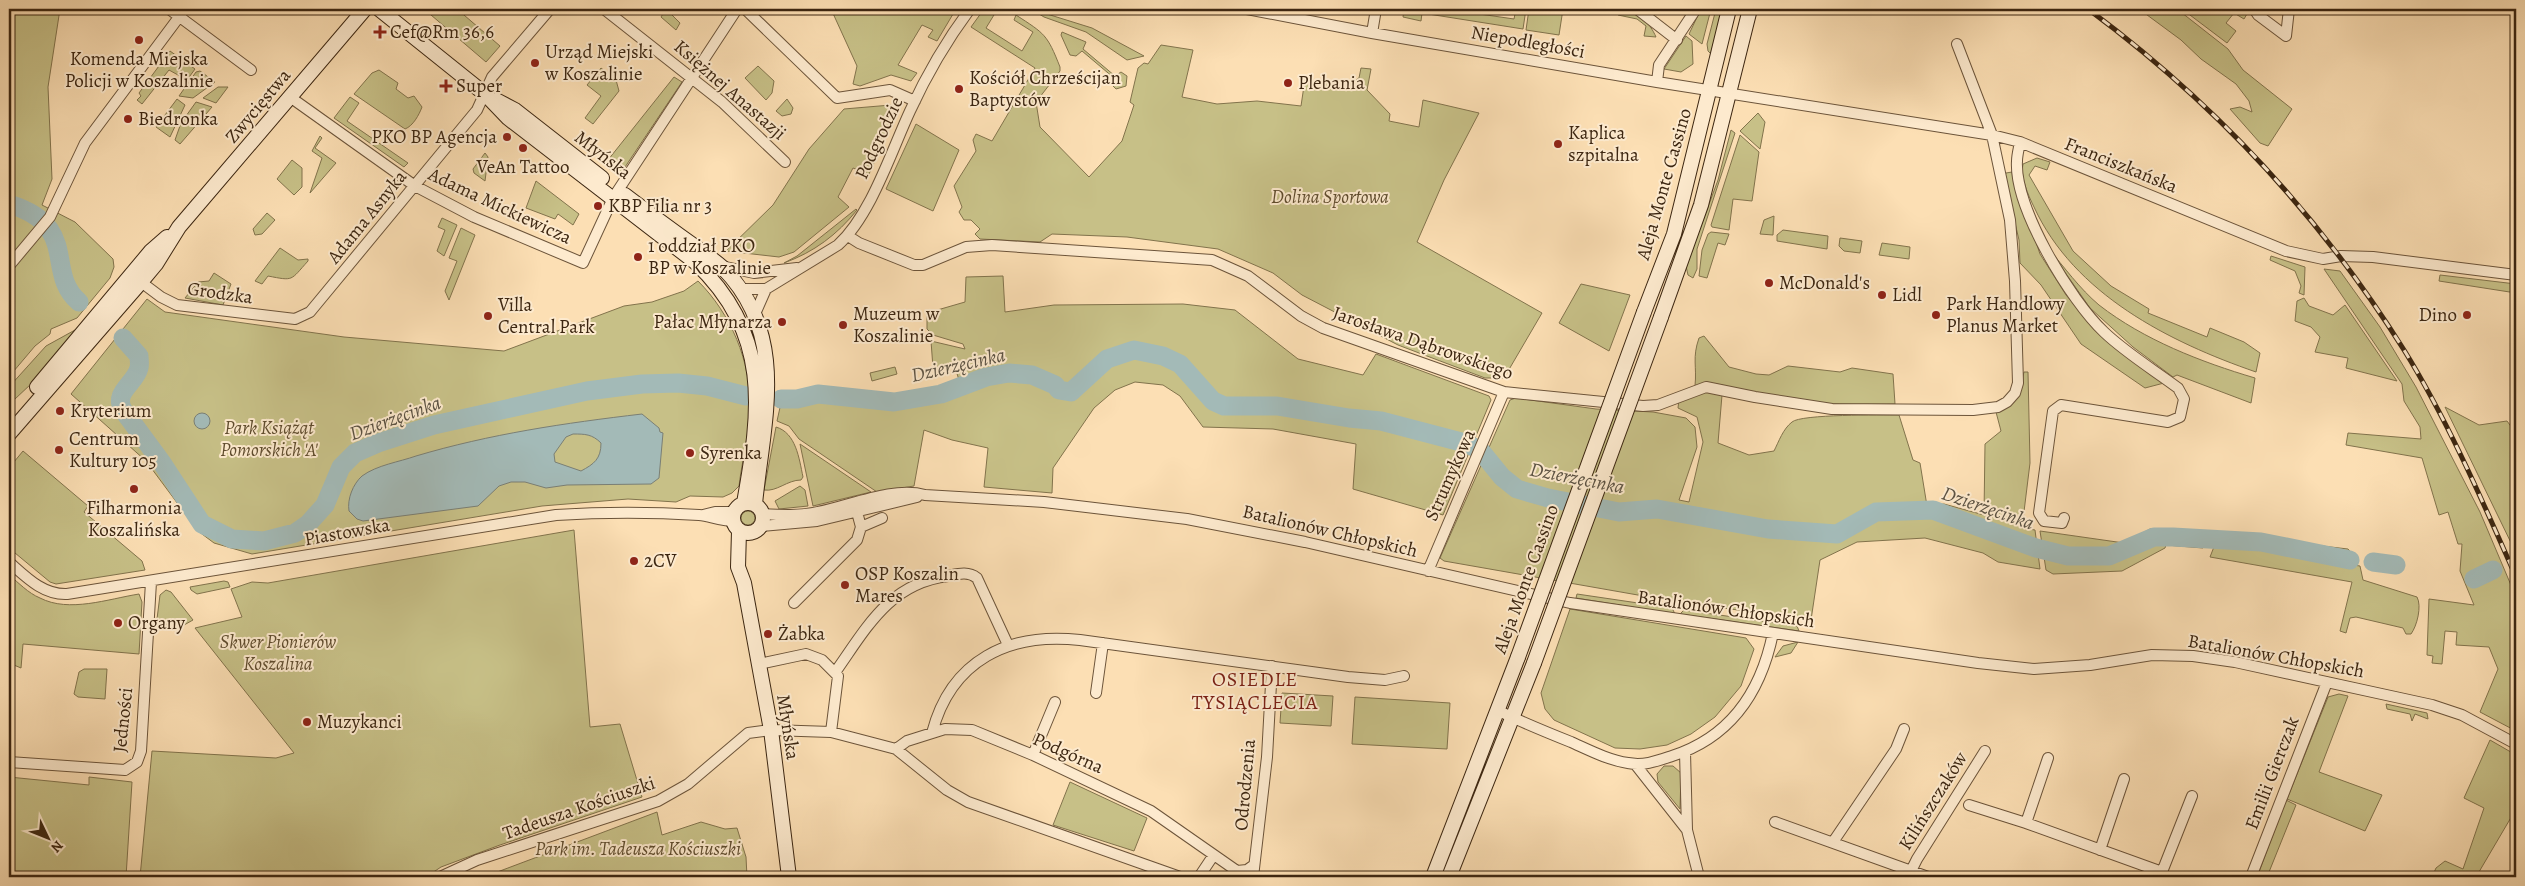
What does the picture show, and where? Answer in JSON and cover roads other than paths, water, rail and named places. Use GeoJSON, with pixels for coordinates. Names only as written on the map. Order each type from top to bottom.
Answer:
{"type":"FeatureCollection","features":[{"type":"Feature","properties":{"kind":"street"},"geometry":{"type":"LineString","coordinates":[[169,9],[182,12],[251,70]]}},
{"type":"Feature","properties":{"kind":"street","name":"Zwycięstwa"},"geometry":{"type":"LineString","coordinates":[[9,434],[136,279],[151,251],[179,227],[365,9]]}},
{"type":"Feature","properties":{"kind":"street","name":"Młyńska"},"geometry":{"type":"LineString","coordinates":[[379,9],[485,94],[508,118],[721,266],[740,289],[755,314],[766,356],[762,419],[747,518],[744,583],[771,730],[789,877]]}},
{"type":"Feature","properties":{"kind":"street","name":"Adama Asnyka"},"geometry":{"type":"LineString","coordinates":[[310,312],[476,110],[492,77],[550,9]]}},
{"type":"Feature","properties":{"kind":"street","name":"Księżnej Anastazji"},"geometry":{"type":"LineString","coordinates":[[604,9],[722,102],[785,162]]}},
{"type":"Feature","properties":{"kind":"street"},"geometry":{"type":"LineString","coordinates":[[616,194],[737,9]]}},
{"type":"Feature","properties":{"kind":"street"},"geometry":{"type":"LineString","coordinates":[[745,9],[837,98],[890,90],[915,101]]}},
{"type":"Feature","properties":{"kind":"street","name":"Podgrodzie"},"geometry":{"type":"LineString","coordinates":[[766,289],[803,267],[848,236],[867,206],[915,101],[970,9]]}},
{"type":"Feature","properties":{"kind":"street","name":"Niepodległości"},"geometry":{"type":"LineString","coordinates":[[1247,9],[1372,33],[1709,90]]}},
{"type":"Feature","properties":{"kind":"street"},"geometry":{"type":"LineString","coordinates":[[1372,33],[1376,9]]}},
{"type":"Feature","properties":{"kind":"street"},"geometry":{"type":"LineString","coordinates":[[1637,9],[1677,40]]}},
{"type":"Feature","properties":{"kind":"street"},"geometry":{"type":"LineString","coordinates":[[1656,82],[1659,65],[1696,9]]}},
{"type":"Feature","properties":{"kind":"street","name":"Aleja Monte Cassino"},"geometry":{"type":"LineString","coordinates":[[1433,877],[1518,657],[1674,234],[1729,9]]}},
{"type":"Feature","properties":{"kind":"street","name":"Aleja Monte Cassino"},"geometry":{"type":"LineString","coordinates":[[1449,877],[1534,662],[1701,205],[1750,9]]}},
{"type":"Feature","properties":{"kind":"street"},"geometry":{"type":"LineString","coordinates":[[2254,9],[2258,15],[2286,36],[2289,9]]}},
{"type":"Feature","properties":{"kind":"street"},"geometry":{"type":"LineString","coordinates":[[9,266],[50,217],[85,143],[182,12]]}},
{"type":"Feature","properties":{"kind":"street","name":"Jarosława Dąbrowskiego"},"geometry":{"type":"LineString","coordinates":[[848,236],[859,243],[914,265],[923,265],[966,247],[992,245],[1212,260],[1248,276],[1301,316],[1323,328],[1504,392],[1643,406],[1658,405],[1706,387],[1832,409],[1973,410],[1998,407],[2007,402],[2015,393],[2018,382],[2010,220],[1992,135],[1957,44]]}},
{"type":"Feature","properties":{"kind":"street","name":"Franciszkańska"},"geometry":{"type":"LineString","coordinates":[[1709,90],[1992,135],[2020,142],[2277,248],[2305,257],[2323,259],[2340,256],[2373,257],[2516,275]]}},
{"type":"Feature","properties":{"kind":"street","name":"Adama Mickiewicza"},"geometry":{"type":"LineString","coordinates":[[290,97],[415,186],[474,217],[583,262],[616,194]]}},
{"type":"Feature","properties":{"kind":"street"},"geometry":{"type":"LineString","coordinates":[[2020,142],[2016,162],[2028,209],[2050,261],[2073,296],[2105,332],[2178,388],[2184,398],[2180,417],[2168,422],[2061,405],[2053,411],[2039,513],[2044,520],[2062,523],[2064,518]]}},
{"type":"Feature","properties":{"kind":"street","name":"Młyńska"},"geometry":{"type":"LineString","coordinates":[[616,194],[711,277],[733,308],[749,346],[763,391]]}},
{"type":"Feature","properties":{"kind":"street","name":"Podgrodzie"},"geometry":{"type":"LineString","coordinates":[[721,266],[754,273],[803,267]]}},
{"type":"Feature","properties":{"kind":"street"},"geometry":{"type":"LineString","coordinates":[[733,308],[740,289],[754,273]]}},
{"type":"Feature","properties":{"kind":"street","name":"Młyńska"},"geometry":{"type":"LineString","coordinates":[[711,277],[740,289]]}},
{"type":"Feature","properties":{"kind":"street","name":"Zwycięstwa"},"geometry":{"type":"LineString","coordinates":[[9,420],[136,279]]}},
{"type":"Feature","properties":{"kind":"street","name":"Grodzka"},"geometry":{"type":"LineString","coordinates":[[136,279],[161,298],[188,307],[295,319],[310,312]]}},
{"type":"Feature","properties":{"kind":"street"},"geometry":{"type":"LineString","coordinates":[[740,289],[766,289],[755,314]]}},
{"type":"Feature","properties":{"kind":"street","name":"Strumykowa"},"geometry":{"type":"LineString","coordinates":[[1428,571],[1504,392]]}},
{"type":"Feature","properties":{"kind":"street","name":"Batalionów Chłopskich"},"geometry":{"type":"LineString","coordinates":[[747,518],[806,514],[892,494],[915,492],[925,495],[1044,502],[1187,519],[1305,542],[1570,603],[2034,669],[2090,665],[2152,655],[2193,656],[2235,662],[2414,700],[2462,714],[2516,744]]}},
{"type":"Feature","properties":{"kind":"street","name":"Batalionów Chłopskich"},"geometry":{"type":"LineString","coordinates":[[747,518],[810,522],[925,495]]}},
{"type":"Feature","properties":{"kind":"street","name":"Piastowska"},"geometry":{"type":"LineString","coordinates":[[9,562],[40,587],[61,594],[151,582],[540,517],[625,511],[703,515],[715,512],[747,518]]}},
{"type":"Feature","properties":{"kind":"street"},"geometry":{"type":"LineString","coordinates":[[794,603],[857,540],[861,527],[857,512]]}},
{"type":"Feature","properties":{"kind":"street"},"geometry":{"type":"LineString","coordinates":[[861,527],[882,518]]}},
{"type":"Feature","properties":{"kind":"street"},"geometry":{"type":"LineString","coordinates":[[836,671],[866,629],[894,597],[922,580],[942,576],[968,574],[977,578],[1008,645]]}},
{"type":"Feature","properties":{"kind":"street","name":"Jedności"},"geometry":{"type":"LineString","coordinates":[[9,762],[125,770],[137,762],[141,751],[151,582]]}},
{"type":"Feature","properties":{"kind":"street"},"geometry":{"type":"LineString","coordinates":[[1497,710],[1608,758],[1635,764],[1649,764],[1685,752],[1719,733],[1742,708],[1757,682],[1773,633]]}},
{"type":"Feature","properties":{"kind":"street"},"geometry":{"type":"LineString","coordinates":[[932,733],[940,708],[955,683],[979,661],[1008,645],[1021,641],[1048,638],[1103,643],[1385,680],[1404,676]]}},
{"type":"Feature","properties":{"kind":"street"},"geometry":{"type":"LineString","coordinates":[[1096,693],[1103,643]]}},
{"type":"Feature","properties":{"kind":"street"},"geometry":{"type":"LineString","coordinates":[[759,664],[810,654],[836,671],[839,682],[832,732],[896,749],[947,790],[968,802],[1180,877]]}},
{"type":"Feature","properties":{"kind":"street","name":"Odrodzenia"},"geometry":{"type":"LineString","coordinates":[[1253,877],[1266,757],[1272,666]]}},
{"type":"Feature","properties":{"kind":"street","name":"Emilii Gierczak"},"geometry":{"type":"LineString","coordinates":[[2251,877],[2326,682]]}},
{"type":"Feature","properties":{"kind":"street"},"geometry":{"type":"LineString","coordinates":[[1033,755],[1055,702]]}},
{"type":"Feature","properties":{"kind":"street","name":"Podgórna"},"geometry":{"type":"LineString","coordinates":[[896,749],[907,741],[932,733],[957,728],[972,730],[1033,755],[1151,811],[1237,872],[1247,870],[1254,865]]}},
{"type":"Feature","properties":{"kind":"street","name":"Tadeusza Kościuszki"},"geometry":{"type":"LineString","coordinates":[[440,877],[477,860],[658,801],[688,784],[748,733],[771,730],[832,732]]}},
{"type":"Feature","properties":{"kind":"street"},"geometry":{"type":"LineString","coordinates":[[1833,842],[1896,748],[1904,730]]}},
{"type":"Feature","properties":{"kind":"street","name":"Kilińszczaków"},"geometry":{"type":"LineString","coordinates":[[1909,874],[1985,751]]}},
{"type":"Feature","properties":{"kind":"street"},"geometry":{"type":"LineString","coordinates":[[1685,752],[1687,830],[1699,877]]}},
{"type":"Feature","properties":{"kind":"street"},"geometry":{"type":"LineString","coordinates":[[2026,823],[2048,758]]}},
{"type":"Feature","properties":{"kind":"street"},"geometry":{"type":"LineString","coordinates":[[1635,764],[1687,830]]}},
{"type":"Feature","properties":{"kind":"street"},"geometry":{"type":"LineString","coordinates":[[2100,850],[2124,779]]}},
{"type":"Feature","properties":{"kind":"street"},"geometry":{"type":"LineString","coordinates":[[1969,805],[2026,823],[2161,875],[2192,796]]}},
{"type":"Feature","properties":{"kind":"street","name":"Kilińszczaków"},"geometry":{"type":"LineString","coordinates":[[1775,822],[1833,842],[1909,874],[1928,877]]}},
{"type":"Feature","properties":{"kind":"street"},"geometry":{"type":"LineString","coordinates":[[1199,877],[1213,856]]}},
{"type":"Feature","properties":{"kind":"water"},"geometry":{"type":"Polygon","coordinates":[[[827,387],[854,398],[824,400],[818,394],[819,389],[827,387]]]}},
{"type":"Feature","properties":{"kind":"water"},"geometry":{"type":"Polygon","coordinates":[[[199,413],[205,413],[210,418],[208,427],[199,429],[194,424],[194,418],[199,413]]]}},
{"type":"Feature","properties":{"kind":"water"},"geometry":{"type":"Polygon","coordinates":[[[642,414],[663,433],[659,478],[651,484],[567,485],[546,488],[525,482],[511,482],[499,486],[478,506],[363,521],[357,519],[349,511],[351,492],[356,483],[362,476],[381,466],[444,448],[500,435],[556,425],[642,414]],[[573,434],[566,437],[554,454],[555,462],[581,471],[596,460],[600,453],[601,443],[585,434],[573,434]]]}},
{"type":"Feature","properties":{"kind":"waterway","name":"Dzierżęcinka"},"geometry":{"type":"LineString","coordinates":[[9,204],[31,213],[45,224],[54,237],[63,277],[69,290],[79,302]]}},
{"type":"Feature","properties":{"kind":"waterway","name":"Dzierżęcinka"},"geometry":{"type":"LineString","coordinates":[[123,338],[139,356],[137,374],[121,398],[123,410],[162,463],[202,524],[232,539],[264,541],[295,533],[308,524],[325,505],[341,467],[355,453],[378,443],[434,425],[587,391],[642,384],[678,383],[707,386],[746,396]]}},
{"type":"Feature","properties":{"kind":"waterway","name":"Dzierżęcinka"},"geometry":{"type":"LineString","coordinates":[[781,399],[797,399],[818,394],[894,402],[941,394],[986,377],[1009,373],[1032,375],[1055,385],[1059,390],[1071,392],[1107,359],[1134,350],[1163,356],[1180,364],[1213,401],[1224,406],[1277,406],[1349,418],[1381,421],[1465,443],[1480,450],[1502,477],[1517,489],[1548,498],[1619,512],[1657,509],[1768,529],[1837,534],[1876,512],[1933,510],[2036,548],[2068,556],[2109,556],[2154,537],[2173,537],[2261,542],[2350,560]]}},
{"type":"Feature","properties":{"kind":"waterway","name":"Dzierżęcinka"},"geometry":{"type":"LineString","coordinates":[[2373,562],[2396,565]]}},
{"type":"Feature","properties":{"kind":"waterway","name":"Dzierżęcinka"},"geometry":{"type":"LineString","coordinates":[[2474,579],[2493,570]]}},
{"type":"Feature","properties":{"kind":"railway"},"geometry":{"type":"LineString","coordinates":[[2088,9],[2135,45],[2222,123],[2301,208],[2337,253],[2372,301],[2420,377],[2464,461],[2516,577]]}},
{"type":"Feature","properties":{"kind":"place","name":"Cef@Rm 36,6"},"geometry":{"type":"Point","coordinates":[380,32]}},
{"type":"Feature","properties":{"kind":"place","name":"Komenda Miejska Policji w Koszalinie"},"geometry":{"type":"Point","coordinates":[139,40]}},
{"type":"Feature","properties":{"kind":"place","name":"Urząd Miejski w Koszalinie"},"geometry":{"type":"Point","coordinates":[535,63]}},
{"type":"Feature","properties":{"kind":"place","name":"Plebania"},"geometry":{"type":"Point","coordinates":[1288,83]}},
{"type":"Feature","properties":{"kind":"place","name":"Super"},"geometry":{"type":"Point","coordinates":[446,86]}},
{"type":"Feature","properties":{"kind":"place","name":"Kościół Chrześcijan Baptystów"},"geometry":{"type":"Point","coordinates":[959,89]}},
{"type":"Feature","properties":{"kind":"place","name":"Biedronka"},"geometry":{"type":"Point","coordinates":[128,119]}},
{"type":"Feature","properties":{"kind":"place","name":"PKO BP Agencja"},"geometry":{"type":"Point","coordinates":[507,137]}},
{"type":"Feature","properties":{"kind":"place","name":"Kaplica szpitalna"},"geometry":{"type":"Point","coordinates":[1558,144]}},
{"type":"Feature","properties":{"kind":"place","name":"VeAn Tattoo"},"geometry":{"type":"Point","coordinates":[523,148]}},
{"type":"Feature","properties":{"kind":"place","name":"KBP Filia nr 3"},"geometry":{"type":"Point","coordinates":[598,206]}},
{"type":"Feature","properties":{"kind":"place","name":"1 oddział PKO BP w Koszalinie"},"geometry":{"type":"Point","coordinates":[638,257]}},
{"type":"Feature","properties":{"kind":"place","name":"McDonald's"},"geometry":{"type":"Point","coordinates":[1769,283]}},
{"type":"Feature","properties":{"kind":"place","name":"Lidl"},"geometry":{"type":"Point","coordinates":[1882,295]}},
{"type":"Feature","properties":{"kind":"place","name":"Park Handlowy Planus Market"},"geometry":{"type":"Point","coordinates":[1936,315]}},
{"type":"Feature","properties":{"kind":"place","name":"Dino"},"geometry":{"type":"Point","coordinates":[2467,315]}},
{"type":"Feature","properties":{"kind":"place","name":"Villa Central Park"},"geometry":{"type":"Point","coordinates":[488,316]}},
{"type":"Feature","properties":{"kind":"place","name":"Pałac Młynarza"},"geometry":{"type":"Point","coordinates":[782,322]}},
{"type":"Feature","properties":{"kind":"place","name":"Muzeum w Koszalinie"},"geometry":{"type":"Point","coordinates":[843,325]}},
{"type":"Feature","properties":{"kind":"place","name":"Kryterium"},"geometry":{"type":"Point","coordinates":[60,411]}},
{"type":"Feature","properties":{"kind":"place","name":"Centrum Kultury 105"},"geometry":{"type":"Point","coordinates":[59,450]}},
{"type":"Feature","properties":{"kind":"place","name":"Syrenka"},"geometry":{"type":"Point","coordinates":[690,453]}},
{"type":"Feature","properties":{"kind":"place","name":"Filharmonia Koszalińska"},"geometry":{"type":"Point","coordinates":[134,489]}},
{"type":"Feature","properties":{"kind":"place","name":"2CV"},"geometry":{"type":"Point","coordinates":[634,561]}},
{"type":"Feature","properties":{"kind":"place","name":"OSP Koszalin Mares"},"geometry":{"type":"Point","coordinates":[845,585]}},
{"type":"Feature","properties":{"kind":"place","name":"Organy"},"geometry":{"type":"Point","coordinates":[118,623]}},
{"type":"Feature","properties":{"kind":"place","name":"Żabka"},"geometry":{"type":"Point","coordinates":[768,634]}},
{"type":"Feature","properties":{"kind":"place","name":"Muzykanci"},"geometry":{"type":"Point","coordinates":[307,722]}},
{"type":"Feature","properties":{"kind":"district","name":"OSIEDLE TYSIĄCLECIA"},"geometry":{"type":"Point","coordinates":[1255,690]}},
{"type":"Feature","properties":{"kind":"park label","name":"Dolina Sportowa"},"geometry":{"type":"Point","coordinates":[1330,197]}},
{"type":"Feature","properties":{"kind":"park label","name":"Park Książąt Pomorskich 'A'"},"geometry":{"type":"Point","coordinates":[269,439]}},
{"type":"Feature","properties":{"kind":"park label","name":"Skwer Pionierów Koszalina"},"geometry":{"type":"Point","coordinates":[278,653]}},
{"type":"Feature","properties":{"kind":"park label","name":"Park im. Tadeusza Kościuszki"},"geometry":{"type":"Point","coordinates":[638,849]}}]}
